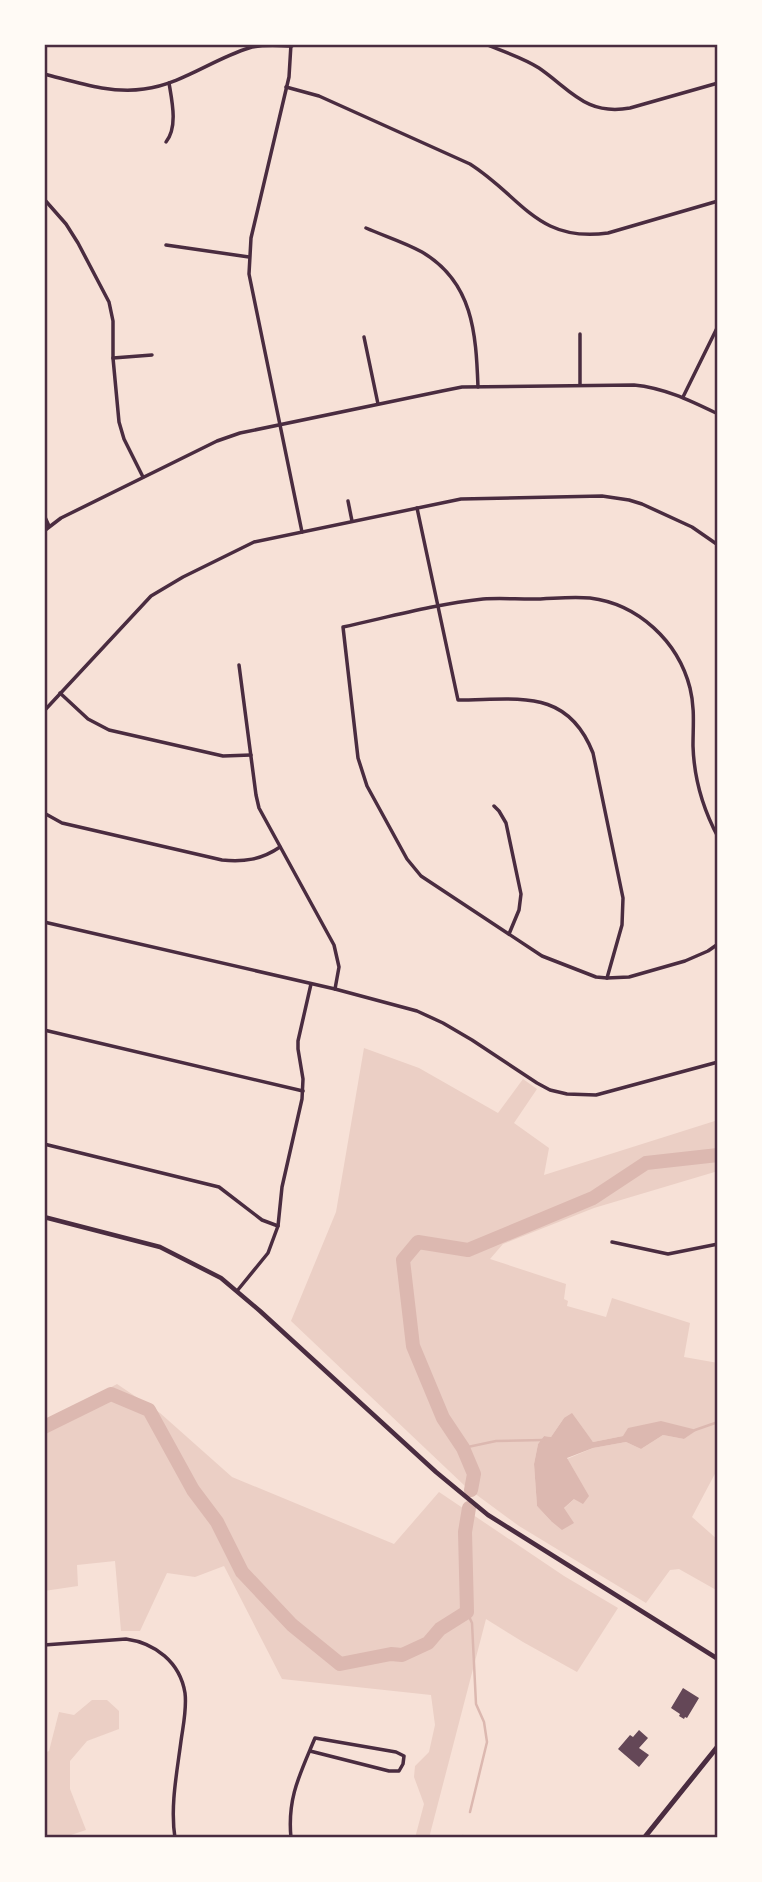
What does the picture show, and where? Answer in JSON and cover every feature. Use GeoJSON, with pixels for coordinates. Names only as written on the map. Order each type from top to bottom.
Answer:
{"type":"FeatureCollection","features":[{"type":"Feature","properties":{"kind":"main road"},"geometry":{"type":"LineString","coordinates":[[644,1838],[718,1746]]}},
{"type":"Feature","properties":{"kind":"street"},"geometry":{"type":"LineString","coordinates":[[485,44],[538,67],[573,96],[598,108],[623,110],[718,83]]}},
{"type":"Feature","properties":{"kind":"street"},"geometry":{"type":"LineString","coordinates":[[44,74],[122,91],[147,89],[169,83],[249,48],[291,45],[291,68],[251,237],[249,257],[252,294],[302,532]]}},
{"type":"Feature","properties":{"kind":"street"},"geometry":{"type":"LineString","coordinates":[[166,142],[171,135],[173,111],[169,83]]}},
{"type":"Feature","properties":{"kind":"street"},"geometry":{"type":"LineString","coordinates":[[286,87],[319,96],[470,164],[537,220],[561,231],[608,233],[718,201]]}},
{"type":"Feature","properties":{"kind":"street"},"geometry":{"type":"LineString","coordinates":[[44,199],[66,224],[106,293],[113,321],[119,422],[124,439],[144,477]]}},
{"type":"Feature","properties":{"kind":"street"},"geometry":{"type":"LineString","coordinates":[[366,229],[423,253],[444,268],[450,276],[465,300],[473,323],[478,387]]}},
{"type":"Feature","properties":{"kind":"street"},"geometry":{"type":"LineString","coordinates":[[166,245],[249,257]]}},
{"type":"Feature","properties":{"kind":"street"},"geometry":{"type":"LineString","coordinates":[[683,397],[718,326]]}},
{"type":"Feature","properties":{"kind":"street"},"geometry":{"type":"LineString","coordinates":[[579,334],[580,385]]}},
{"type":"Feature","properties":{"kind":"street"},"geometry":{"type":"LineString","coordinates":[[364,337],[378,404]]}},
{"type":"Feature","properties":{"kind":"street"},"geometry":{"type":"LineString","coordinates":[[114,358],[152,355]]}},
{"type":"Feature","properties":{"kind":"street"},"geometry":{"type":"LineString","coordinates":[[44,531],[61,518],[217,440],[442,391],[478,387],[646,386],[683,397],[718,414]]}},
{"type":"Feature","properties":{"kind":"street"},"geometry":{"type":"LineString","coordinates":[[44,711],[151,596],[243,546],[352,521],[477,498],[601,496],[642,504],[692,527],[718,545]]}},
{"type":"Feature","properties":{"kind":"street"},"geometry":{"type":"LineString","coordinates":[[348,502],[352,521]]}},
{"type":"Feature","properties":{"kind":"street"},"geometry":{"type":"LineString","coordinates":[[417,508],[458,700],[530,700],[551,704],[575,722],[588,740],[623,898],[622,925],[607,978]]}},
{"type":"Feature","properties":{"kind":"street"},"geometry":{"type":"LineString","coordinates":[[44,515],[50,526]]}},
{"type":"Feature","properties":{"kind":"street"},"geometry":{"type":"LineString","coordinates":[[718,837],[704,805],[694,767],[694,712],[690,687],[681,663],[649,624],[615,604],[576,597],[486,599],[439,606],[343,627],[359,758],[366,786],[407,859],[427,881],[555,962],[596,977],[629,977],[685,961],[718,944]]}},
{"type":"Feature","properties":{"kind":"street"},"geometry":{"type":"LineString","coordinates":[[239,664],[259,808],[334,945],[339,967],[335,989]]}},
{"type":"Feature","properties":{"kind":"street"},"geometry":{"type":"LineString","coordinates":[[60,693],[88,719],[109,730],[223,757],[251,755]]}},
{"type":"Feature","properties":{"kind":"street"},"geometry":{"type":"LineString","coordinates":[[494,806],[506,823],[521,894],[519,909],[509,934]]}},
{"type":"Feature","properties":{"kind":"street"},"geometry":{"type":"LineString","coordinates":[[44,813],[62,822],[222,860],[253,860],[280,847]]}},
{"type":"Feature","properties":{"kind":"street"},"geometry":{"type":"LineString","coordinates":[[44,922],[398,1005],[430,1017],[472,1040],[550,1090],[567,1094],[596,1094],[718,1062]]}},
{"type":"Feature","properties":{"kind":"street"},"geometry":{"type":"LineString","coordinates":[[237,1291],[268,1253],[278,1226],[282,1186],[302,1099],[298,1041],[311,984]]}},
{"type":"Feature","properties":{"kind":"street"},"geometry":{"type":"LineString","coordinates":[[44,1030],[303,1091]]}},
{"type":"Feature","properties":{"kind":"street"},"geometry":{"type":"LineString","coordinates":[[44,1144],[219,1187],[262,1220],[278,1226]]}},
{"type":"Feature","properties":{"kind":"street"},"geometry":{"type":"LineString","coordinates":[[44,1217],[160,1247],[221,1278],[436,1472],[488,1515],[718,1659]]}},
{"type":"Feature","properties":{"kind":"street"},"geometry":{"type":"LineString","coordinates":[[612,1242],[668,1254],[718,1244]]}},
{"type":"Feature","properties":{"kind":"street"},"geometry":{"type":"LineString","coordinates":[[44,1646],[137,1640],[163,1653],[173,1664],[185,1692],[176,1778],[175,1838]]}},
{"type":"Feature","properties":{"kind":"street"},"geometry":{"type":"LineString","coordinates":[[292,1838],[289,1820],[291,1804],[298,1777],[315,1738],[396,1752],[404,1756],[399,1771],[389,1771],[310,1751]]}},
{"type":"Feature","properties":{"kind":"shaded area"},"geometry":{"type":"Polygon","coordinates":[[[364,1048],[419,1068],[498,1113],[523,1079],[537,1089],[514,1123],[549,1148],[544,1175],[718,1120],[718,1171],[594,1208],[503,1244],[490,1259],[566,1284],[564,1299],[568,1301],[567,1306],[606,1317],[612,1298],[690,1323],[684,1357],[718,1363],[718,1468],[692,1517],[718,1540],[718,1591],[679,1569],[670,1570],[646,1603],[519,1526],[466,1487],[291,1321],[336,1212],[364,1048]],[[564,1418],[551,1437],[544,1436],[538,1444],[534,1464],[537,1506],[551,1521],[574,1499],[567,1459],[593,1448],[626,1442],[641,1449],[663,1435],[684,1439],[696,1430],[623,1436],[593,1442],[585,1432],[564,1418]]]}},
{"type":"Feature","properties":{"kind":"shaded area"},"geometry":{"type":"Polygon","coordinates":[[[117,1384],[160,1413],[232,1477],[394,1544],[439,1492],[564,1576],[618,1608],[577,1672],[486,1619],[429,1838],[415,1838],[424,1804],[414,1777],[415,1766],[429,1752],[435,1725],[431,1695],[282,1679],[224,1566],[195,1577],[167,1573],[140,1631],[121,1631],[115,1561],[77,1565],[78,1586],[44,1591],[44,1424],[117,1384]]]}},
{"type":"Feature","properties":{"kind":"shaded area"},"geometry":{"type":"Polygon","coordinates":[[[572,1413],[593,1442],[623,1436],[628,1428],[661,1421],[697,1430],[684,1439],[663,1435],[641,1449],[626,1442],[593,1448],[567,1458],[589,1496],[583,1504],[574,1499],[564,1508],[574,1523],[562,1530],[537,1506],[534,1464],[538,1444],[544,1436],[551,1437],[564,1418],[572,1413]]]}},
{"type":"Feature","properties":{"kind":"shaded area"},"geometry":{"type":"Polygon","coordinates":[[[92,1700],[107,1700],[119,1711],[119,1729],[87,1741],[70,1761],[70,1789],[86,1830],[62,1838],[44,1838],[44,1753],[49,1751],[59,1712],[74,1715],[92,1700]]]}},
{"type":"Feature","properties":{"kind":"building"},"geometry":{"type":"Polygon","coordinates":[[[683,1688],[699,1698],[684,1719],[671,1708],[683,1688]]]}},
{"type":"Feature","properties":{"kind":"building"},"geometry":{"type":"Polygon","coordinates":[[[639,1730],[648,1738],[639,1748],[649,1755],[639,1767],[618,1749],[630,1735],[633,1737],[639,1730]]]}},
{"type":"Feature","properties":{"kind":"waterway"},"geometry":{"type":"LineString","coordinates":[[471,1490],[474,1474],[463,1448],[443,1418],[413,1346],[403,1260],[418,1242],[468,1250],[593,1198],[646,1163],[718,1155]]}},
{"type":"Feature","properties":{"kind":"waterway"},"geometry":{"type":"LineString","coordinates":[[44,1427],[111,1394],[149,1410],[193,1490],[217,1522],[242,1572],[292,1625],[340,1664],[391,1654],[402,1655],[428,1643],[440,1629],[467,1612],[465,1532],[469,1508]]}},
{"type":"Feature","properties":{"kind":"waterway"},"geometry":{"type":"LineString","coordinates":[[695,1430],[718,1422]]}},
{"type":"Feature","properties":{"kind":"waterway"},"geometry":{"type":"LineString","coordinates":[[463,1448],[496,1441],[543,1440]]}},
{"type":"Feature","properties":{"kind":"waterway"},"geometry":{"type":"LineString","coordinates":[[467,1612],[472,1623],[476,1704],[484,1722],[487,1742],[470,1812]]}}]}
